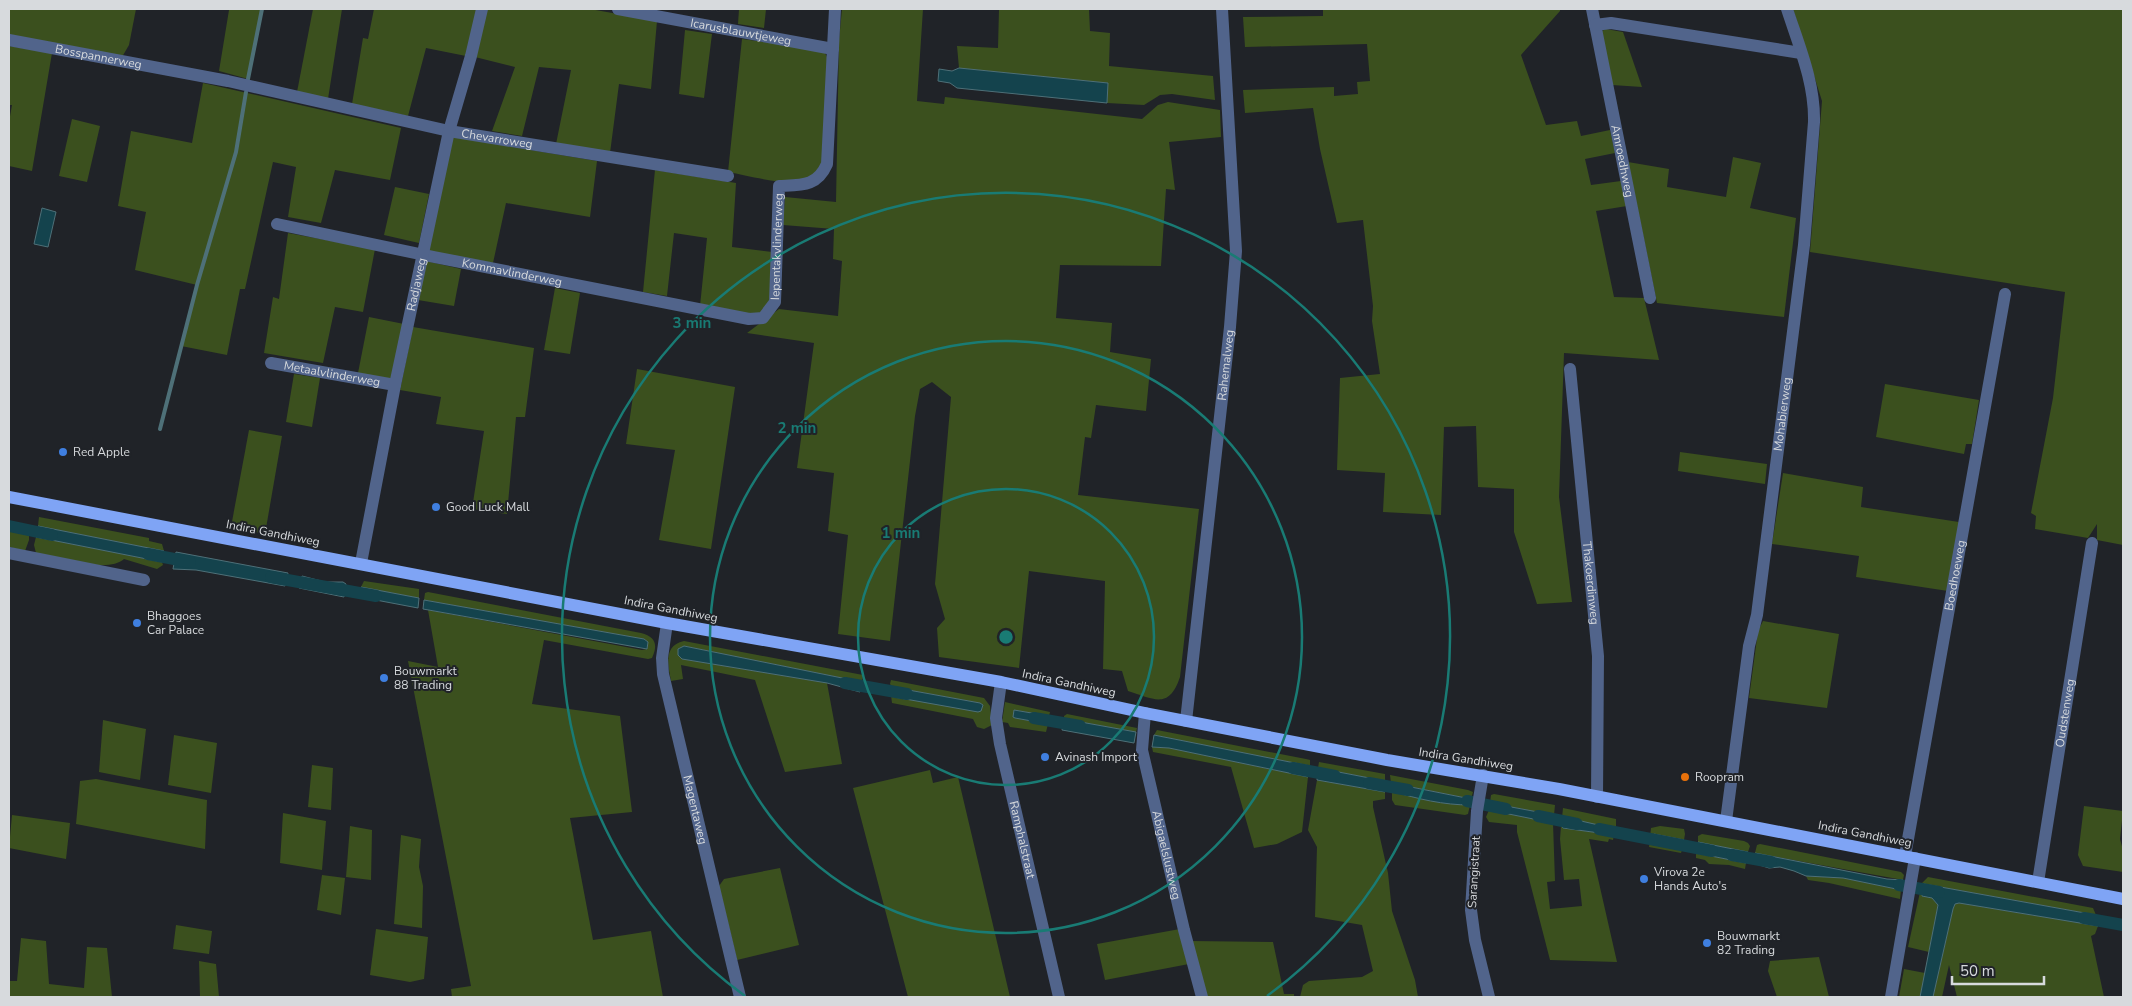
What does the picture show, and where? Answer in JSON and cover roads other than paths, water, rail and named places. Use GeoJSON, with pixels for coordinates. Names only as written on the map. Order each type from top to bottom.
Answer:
{"type":"FeatureCollection","features":[{"type":"Feature","properties":{"kind":"main road","name":"Indira Gandhiweg"},"geometry":{"type":"LineString","coordinates":[[9,496],[667,623],[1001,682],[1145,713],[1387,760],[1483,775],[1726,821],[1911,861],[2123,898]]}},
{"type":"Feature","properties":{"kind":"street","name":"Radjaweg"},"geometry":{"type":"LineString","coordinates":[[361,563],[395,385],[448,131],[471,56],[482,9]]}},
{"type":"Feature","properties":{"kind":"street","name":"Icarusblauwtjeweg"},"geometry":{"type":"LineString","coordinates":[[618,9],[833,49]]}},
{"type":"Feature","properties":{"kind":"street"},"geometry":{"type":"LineString","coordinates":[[833,49],[835,9]]}},
{"type":"Feature","properties":{"kind":"street","name":"Rahemalweg"},"geometry":{"type":"LineString","coordinates":[[1186,721],[1218,416],[1230,326],[1236,251],[1222,9]]}},
{"type":"Feature","properties":{"kind":"street","name":"Amroedhweg"},"geometry":{"type":"LineString","coordinates":[[1592,9],[1650,298]]}},
{"type":"Feature","properties":{"kind":"street","name":"Mohabierweg"},"geometry":{"type":"LineString","coordinates":[[1726,821],[1749,646],[1757,615],[1804,245],[1815,104],[1812,84],[1787,9]]}},
{"type":"Feature","properties":{"kind":"street"},"geometry":{"type":"LineString","coordinates":[[1595,25],[1611,23],[1801,53]]}},
{"type":"Feature","properties":{"kind":"street","name":"Bosspannerweg"},"geometry":{"type":"LineString","coordinates":[[9,40],[268,90]]}},
{"type":"Feature","properties":{"kind":"street","name":"Iepentakvlinderweg"},"geometry":{"type":"LineString","coordinates":[[748,319],[763,318],[775,302],[779,186],[807,184],[823,175],[827,164],[833,49]]}},
{"type":"Feature","properties":{"kind":"street","name":"Chevarroweg"},"geometry":{"type":"LineString","coordinates":[[268,90],[448,131],[728,176]]}},
{"type":"Feature","properties":{"kind":"street","name":"Kommavlinderweg"},"geometry":{"type":"LineString","coordinates":[[277,224],[423,254],[434,258],[748,319]]}},
{"type":"Feature","properties":{"kind":"street","name":"Boedhoeweg"},"geometry":{"type":"LineString","coordinates":[[1892,997],[1909,899],[1911,861],[2005,294]]}},
{"type":"Feature","properties":{"kind":"street","name":"Metaalvlinderweg"},"geometry":{"type":"LineString","coordinates":[[270,362],[395,385]]}},
{"type":"Feature","properties":{"kind":"street","name":"Thakoerdinweg"},"geometry":{"type":"LineString","coordinates":[[1570,369],[1598,656],[1597,797]]}},
{"type":"Feature","properties":{"kind":"street","name":"Oudstenweg"},"geometry":{"type":"LineString","coordinates":[[2038,882],[2092,543]]}},
{"type":"Feature","properties":{"kind":"street"},"geometry":{"type":"LineString","coordinates":[[9,553],[144,580]]}},
{"type":"Feature","properties":{"kind":"street","name":"Magentaweg"},"geometry":{"type":"LineString","coordinates":[[667,623],[662,658],[663,674],[740,997]]}},
{"type":"Feature","properties":{"kind":"street","name":"Ramphalstraat"},"geometry":{"type":"LineString","coordinates":[[1001,682],[996,718],[1000,744],[1060,997]]}},
{"type":"Feature","properties":{"kind":"street","name":"Abigaelslustweg"},"geometry":{"type":"LineString","coordinates":[[1145,713],[1141,741],[1143,759],[1202,997]]}},
{"type":"Feature","properties":{"kind":"street","name":"Sarangistraat"},"geometry":{"type":"LineString","coordinates":[[1483,775],[1477,811],[1472,910],[1475,940],[1489,997]]}},
{"type":"Feature","properties":{"kind":"water"},"geometry":{"type":"Polygon","coordinates":[[[959,68],[1108,83],[1107,103],[957,88],[950,83],[938,81],[939,69],[952,71],[959,68]]]}},
{"type":"Feature","properties":{"kind":"water"},"geometry":{"type":"Polygon","coordinates":[[[42,208],[56,212],[48,247],[34,244],[42,208]]]}},
{"type":"Feature","properties":{"kind":"water"},"geometry":{"type":"Polygon","coordinates":[[[38,526],[164,551],[162,562],[36,537],[38,526]]]}},
{"type":"Feature","properties":{"kind":"water"},"geometry":{"type":"Polygon","coordinates":[[[176,552],[288,573],[285,586],[196,570],[173,569],[176,552]]]}},
{"type":"Feature","properties":{"kind":"water"},"geometry":{"type":"Polygon","coordinates":[[[302,576],[325,582],[343,582],[346,584],[344,597],[299,588],[302,576]]]}},
{"type":"Feature","properties":{"kind":"water"},"geometry":{"type":"Polygon","coordinates":[[[361,587],[419,598],[418,608],[360,597],[361,587]]]}},
{"type":"Feature","properties":{"kind":"water"},"geometry":{"type":"Polygon","coordinates":[[[424,600],[644,639],[648,642],[647,649],[423,609],[424,600]]]}},
{"type":"Feature","properties":{"kind":"water"},"geometry":{"type":"Polygon","coordinates":[[[684,646],[862,682],[860,692],[827,683],[682,659],[678,655],[678,649],[684,646]]]}},
{"type":"Feature","properties":{"kind":"water"},"geometry":{"type":"Polygon","coordinates":[[[892,687],[983,705],[981,711],[978,712],[894,697],[891,695],[892,687]]]}},
{"type":"Feature","properties":{"kind":"water"},"geometry":{"type":"Polygon","coordinates":[[[1014,710],[1049,716],[1048,724],[1015,718],[1013,717],[1014,710]]]}},
{"type":"Feature","properties":{"kind":"water"},"geometry":{"type":"Polygon","coordinates":[[[1064,719],[1136,732],[1134,743],[1062,730],[1064,719]]]}},
{"type":"Feature","properties":{"kind":"water"},"geometry":{"type":"Polygon","coordinates":[[[1154,735],[1310,766],[1308,777],[1169,748],[1152,747],[1154,735]]]}},
{"type":"Feature","properties":{"kind":"water"},"geometry":{"type":"Polygon","coordinates":[[[1318,768],[1385,781],[1385,792],[1317,780],[1318,768]]]}},
{"type":"Feature","properties":{"kind":"water"},"geometry":{"type":"Polygon","coordinates":[[[1391,783],[1471,799],[1470,805],[1440,803],[1401,794],[1392,791],[1391,783]]]}},
{"type":"Feature","properties":{"kind":"water"},"geometry":{"type":"Polygon","coordinates":[[[1490,803],[1554,815],[1553,823],[1489,810],[1490,803]]]}},
{"type":"Feature","properties":{"kind":"water"},"geometry":{"type":"Polygon","coordinates":[[[1562,818],[1616,829],[1614,835],[1563,828],[1561,826],[1562,818]]]}},
{"type":"Feature","properties":{"kind":"water"},"geometry":{"type":"Polygon","coordinates":[[[1654,834],[1684,840],[1682,850],[1652,844],[1654,834]]]}},
{"type":"Feature","properties":{"kind":"water"},"geometry":{"type":"Polygon","coordinates":[[[1698,842],[1748,852],[1746,863],[1696,853],[1698,842]]]}},
{"type":"Feature","properties":{"kind":"water"},"geometry":{"type":"Polygon","coordinates":[[[1755,853],[1887,879],[1903,880],[1901,890],[1843,878],[1806,876],[1780,867],[1769,868],[1753,863],[1755,853]]]}},
{"type":"Feature","properties":{"kind":"water"},"geometry":{"type":"Polygon","coordinates":[[[1924,884],[2096,915],[2100,918],[2098,926],[1959,903],[1955,904],[1933,997],[1920,997],[1938,905],[1932,898],[1922,896],[1924,884]]]}},
{"type":"Feature","properties":{"kind":"waterway"},"geometry":{"type":"LineString","coordinates":[[248,79],[262,9]]}},
{"type":"Feature","properties":{"kind":"waterway"},"geometry":{"type":"LineString","coordinates":[[160,429],[197,285],[236,152],[246,92]]}},
{"type":"Feature","properties":{"kind":"waterway"},"geometry":{"type":"LineString","coordinates":[[9,526],[52,535]]}},
{"type":"Feature","properties":{"kind":"waterway"},"geometry":{"type":"LineString","coordinates":[[148,554],[190,562]]}},
{"type":"Feature","properties":{"kind":"waterway"},"geometry":{"type":"LineString","coordinates":[[271,577],[376,596]]}},
{"type":"Feature","properties":{"kind":"waterway"},"geometry":{"type":"LineString","coordinates":[[845,683],[907,694]]}},
{"type":"Feature","properties":{"kind":"waterway"},"geometry":{"type":"LineString","coordinates":[[1034,718],[1080,726]]}},
{"type":"Feature","properties":{"kind":"waterway"},"geometry":{"type":"LineString","coordinates":[[1293,768],[1335,776]]}},
{"type":"Feature","properties":{"kind":"waterway"},"geometry":{"type":"LineString","coordinates":[[1369,783],[1408,790]]}},
{"type":"Feature","properties":{"kind":"waterway"},"geometry":{"type":"LineString","coordinates":[[1467,801],[1506,809]]}},
{"type":"Feature","properties":{"kind":"waterway"},"geometry":{"type":"LineString","coordinates":[[1538,816],[1577,824]]}},
{"type":"Feature","properties":{"kind":"waterway"},"geometry":{"type":"LineString","coordinates":[[1599,829],[1712,851]]}},
{"type":"Feature","properties":{"kind":"waterway"},"geometry":{"type":"LineString","coordinates":[[1732,855],[1771,862]]}},
{"type":"Feature","properties":{"kind":"waterway"},"geometry":{"type":"LineString","coordinates":[[1899,885],[1939,892]]}},
{"type":"Feature","properties":{"kind":"waterway"},"geometry":{"type":"LineString","coordinates":[[2084,918],[2123,925]]}},
{"type":"Feature","properties":{"kind":"place","name":"Red Apple"},"geometry":{"type":"Point","coordinates":[63,452]}},
{"type":"Feature","properties":{"kind":"place","name":"Good Luck Mall"},"geometry":{"type":"Point","coordinates":[436,507]}},
{"type":"Feature","properties":{"kind":"place","name":"Bhaggoes Car Palace"},"geometry":{"type":"Point","coordinates":[137,623]}},
{"type":"Feature","properties":{"kind":"place","name":"Bouwmarkt 88 Trading"},"geometry":{"type":"Point","coordinates":[384,678]}},
{"type":"Feature","properties":{"kind":"place","name":"Avinash Import"},"geometry":{"type":"Point","coordinates":[1045,757]}},
{"type":"Feature","properties":{"kind":"place","name":"Roopram"},"geometry":{"type":"Point","coordinates":[1685,777]}},
{"type":"Feature","properties":{"kind":"place","name":"Virova 2e Hands Auto's"},"geometry":{"type":"Point","coordinates":[1644,879]}},
{"type":"Feature","properties":{"kind":"place","name":"Bouwmarkt 82 Trading"},"geometry":{"type":"Point","coordinates":[1707,943]}}]}
